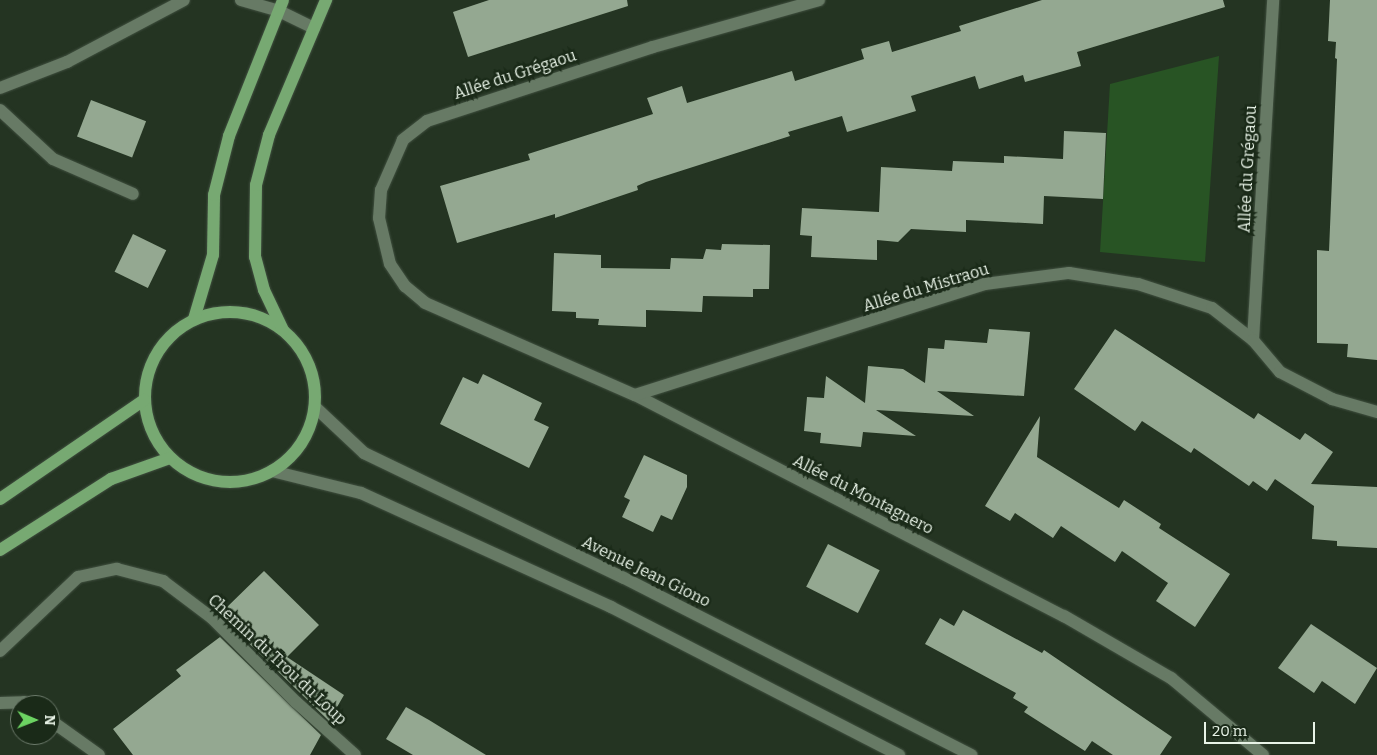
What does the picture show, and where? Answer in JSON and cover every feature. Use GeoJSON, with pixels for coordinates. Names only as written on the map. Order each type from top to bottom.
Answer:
{"type":"FeatureCollection","features":[{"type":"Feature","properties":{"kind":"main road"},"geometry":{"type":"LineString","coordinates":[[283,330],[255,315],[225,311],[194,319],[167,338],[150,367],[144,400],[152,431],[170,458],[192,474],[218,482],[246,481],[272,471],[293,455],[308,433],[315,407],[313,378],[302,351],[283,330],[264,290],[255,257],[256,185],[269,134],[326,0]]}},
{"type":"Feature","properties":{"kind":"main road"},"geometry":{"type":"LineString","coordinates":[[194,319],[213,255],[214,195],[229,136],[281,6]]}},
{"type":"Feature","properties":{"kind":"main road"},"geometry":{"type":"LineString","coordinates":[[0,499],[144,400]]}},
{"type":"Feature","properties":{"kind":"main road"},"geometry":{"type":"LineString","coordinates":[[0,550],[111,479],[170,458]]}},
{"type":"Feature","properties":{"kind":"street"},"geometry":{"type":"LineString","coordinates":[[0,88],[67,62],[184,0]]}},
{"type":"Feature","properties":{"kind":"street"},"geometry":{"type":"LineString","coordinates":[[241,0],[281,6],[314,28]]}},
{"type":"Feature","properties":{"kind":"street","name":"Allée du Grégaou"},"geometry":{"type":"LineString","coordinates":[[425,303],[405,286],[390,264],[379,218],[381,190],[389,167],[403,140],[427,121],[653,48],[819,0]]}},
{"type":"Feature","properties":{"kind":"street","name":"Allée du Grégaou"},"geometry":{"type":"LineString","coordinates":[[1253,340],[1273,0]]}},
{"type":"Feature","properties":{"kind":"street"},"geometry":{"type":"LineString","coordinates":[[0,110],[52,159],[133,194]]}},
{"type":"Feature","properties":{"kind":"street","name":"Allée du Mistraou"},"geometry":{"type":"LineString","coordinates":[[635,396],[985,284],[1069,273],[1138,284],[1212,308],[1253,340],[1280,372],[1332,399],[1377,412]]}},
{"type":"Feature","properties":{"kind":"street","name":"Allée du Montagnero"},"geometry":{"type":"LineString","coordinates":[[425,303],[635,396],[1064,616],[1171,678],[1263,755]]}},
{"type":"Feature","properties":{"kind":"street","name":"Avenue Jean Giono"},"geometry":{"type":"LineString","coordinates":[[315,407],[364,452],[642,587],[972,755]]}},
{"type":"Feature","properties":{"kind":"street"},"geometry":{"type":"LineString","coordinates":[[272,471],[361,493],[611,607],[898,755]]}},
{"type":"Feature","properties":{"kind":"street","name":"Chemin du Trou du Loup"},"geometry":{"type":"LineString","coordinates":[[0,651],[78,577],[117,568],[163,581],[212,618],[296,702],[355,755]]}},
{"type":"Feature","properties":{"kind":"street"},"geometry":{"type":"LineString","coordinates":[[60,727],[99,755]]}},
{"type":"Feature","properties":{"kind":"green space"},"geometry":{"type":"Polygon","coordinates":[[[1219,56],[1205,262],[1100,252],[1110,84],[1219,56]]]}},
{"type":"Feature","properties":{"kind":"building"},"geometry":{"type":"Polygon","coordinates":[[[489,0],[627,0],[628,6],[468,57],[453,12],[489,0]]]}},
{"type":"Feature","properties":{"kind":"building"},"geometry":{"type":"Polygon","coordinates":[[[1042,0],[1223,0],[1225,7],[1077,52],[1081,66],[1025,82],[1023,75],[979,89],[975,76],[911,96],[916,111],[847,132],[842,116],[788,132],[790,136],[646,182],[637,186],[638,190],[555,218],[555,214],[457,243],[440,186],[530,160],[528,154],[653,114],[647,98],[682,86],[687,103],[792,71],[795,81],[864,59],[861,49],[889,41],[892,52],[961,31],[959,26],[1042,0]]]}},
{"type":"Feature","properties":{"kind":"building"},"geometry":{"type":"Polygon","coordinates":[[[1330,0],[1377,0],[1377,360],[1347,357],[1348,344],[1317,343],[1317,250],[1329,251],[1337,59],[1335,58],[1336,42],[1328,41],[1330,0]]]}},
{"type":"Feature","properties":{"kind":"building"},"geometry":{"type":"Polygon","coordinates":[[[91,100],[146,121],[132,158],[77,136],[91,100]]]}},
{"type":"Feature","properties":{"kind":"building"},"geometry":{"type":"Polygon","coordinates":[[[1064,131],[1106,133],[1103,199],[1044,196],[1043,224],[966,220],[966,232],[911,229],[898,242],[877,240],[877,260],[811,257],[812,236],[800,235],[802,208],[879,212],[881,167],[952,171],[953,161],[1004,163],[1004,156],[1063,159],[1064,131]]]}},
{"type":"Feature","properties":{"kind":"building"},"geometry":{"type":"Polygon","coordinates":[[[133,234],[166,250],[148,288],[115,272],[133,234]]]}},
{"type":"Feature","properties":{"kind":"building"},"geometry":{"type":"Polygon","coordinates":[[[722,244],[770,245],[769,289],[753,289],[753,297],[703,296],[702,312],[646,310],[646,327],[598,325],[599,319],[576,318],[576,312],[552,311],[554,253],[601,255],[601,268],[670,269],[671,258],[703,259],[706,249],[721,250],[722,244]]]}},
{"type":"Feature","properties":{"kind":"building"},"geometry":{"type":"Polygon","coordinates":[[[989,329],[1030,332],[1024,396],[937,391],[974,416],[876,410],[916,436],[863,432],[861,447],[820,443],[821,433],[804,431],[807,397],[824,398],[826,376],[865,403],[868,366],[903,369],[925,383],[928,348],[944,349],[945,340],[987,343],[989,329]]]}},
{"type":"Feature","properties":{"kind":"building"},"geometry":{"type":"Polygon","coordinates":[[[1115,329],[1254,419],[1258,413],[1300,440],[1305,433],[1333,452],[1311,484],[1377,487],[1377,548],[1337,546],[1337,541],[1312,539],[1314,506],[1275,479],[1267,491],[1253,481],[1249,486],[1194,448],[1191,453],[1142,421],[1135,431],[1074,389],[1115,329]]]}},
{"type":"Feature","properties":{"kind":"building"},"geometry":{"type":"Polygon","coordinates":[[[483,374],[542,403],[534,420],[549,427],[529,468],[440,424],[463,377],[478,384],[483,374]]]}},
{"type":"Feature","properties":{"kind":"building"},"geometry":{"type":"Polygon","coordinates":[[[1040,416],[1037,457],[1119,508],[1124,500],[1161,524],[1159,528],[1230,574],[1195,627],[1156,601],[1168,583],[1122,551],[1115,562],[1061,526],[1053,538],[1015,513],[1010,521],[985,506],[1040,416]]]}},
{"type":"Feature","properties":{"kind":"building"},"geometry":{"type":"Polygon","coordinates":[[[644,455],[687,475],[687,487],[672,520],[661,515],[653,532],[622,517],[630,500],[624,497],[644,455]]]}},
{"type":"Feature","properties":{"kind":"building"},"geometry":{"type":"Polygon","coordinates":[[[828,544],[880,570],[858,613],[806,587],[828,544]]]}},
{"type":"Feature","properties":{"kind":"building"},"geometry":{"type":"Polygon","coordinates":[[[264,571],[319,625],[287,657],[344,695],[329,721],[233,628],[237,624],[224,610],[264,571]]]}},
{"type":"Feature","properties":{"kind":"building"},"geometry":{"type":"Polygon","coordinates":[[[963,610],[1042,653],[1044,650],[1172,737],[1160,755],[1113,755],[1092,741],[1085,751],[1024,712],[1028,707],[1013,698],[1016,693],[925,644],[940,618],[954,626],[963,610]]]}},
{"type":"Feature","properties":{"kind":"building"},"geometry":{"type":"Polygon","coordinates":[[[1311,624],[1377,668],[1355,704],[1322,681],[1314,693],[1278,668],[1311,624]]]}},
{"type":"Feature","properties":{"kind":"building"},"geometry":{"type":"Polygon","coordinates":[[[220,637],[321,735],[310,755],[133,755],[113,729],[181,676],[176,670],[220,637]]]}},
{"type":"Feature","properties":{"kind":"building"},"geometry":{"type":"Polygon","coordinates":[[[406,707],[486,755],[413,755],[386,739],[406,707]]]}}]}
